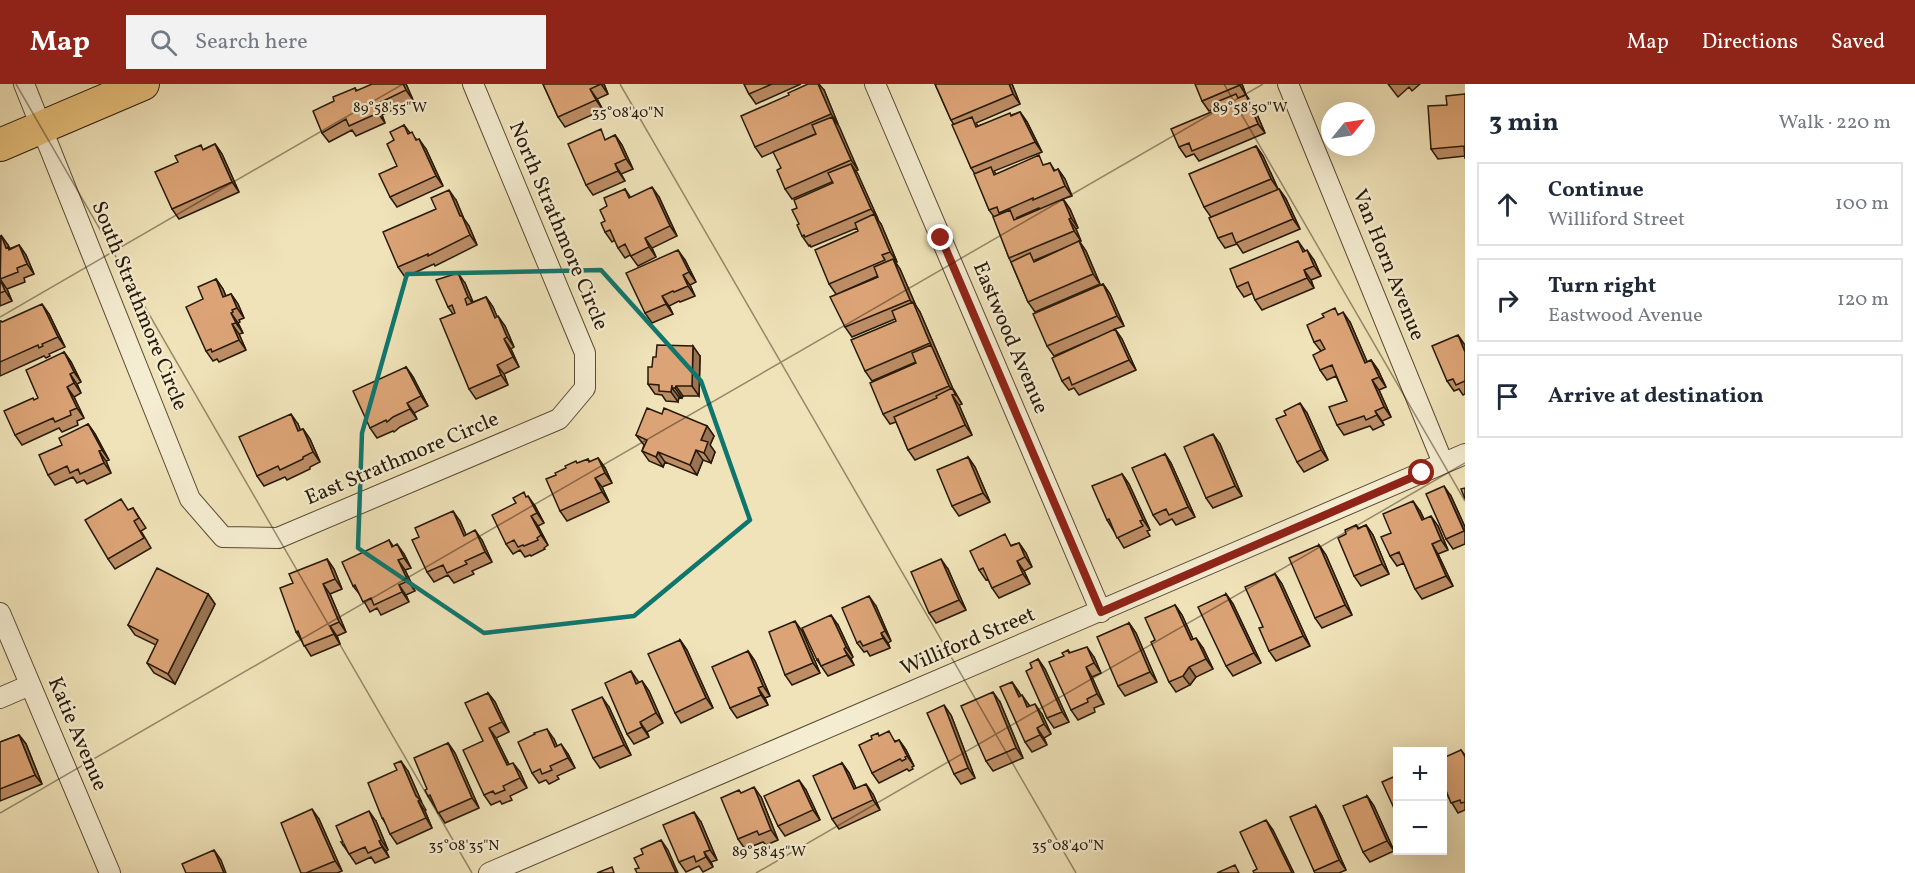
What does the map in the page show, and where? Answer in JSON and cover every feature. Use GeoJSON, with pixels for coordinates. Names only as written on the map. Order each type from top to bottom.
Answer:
{"type":"FeatureCollection","features":[{"type":"Feature","properties":{"kind":"main road"},"geometry":{"type":"LineString","coordinates":[[0,144],[143,84]]}},
{"type":"Feature","properties":{"kind":"street","name":"South Strathmore Circle"},"geometry":{"type":"LineString","coordinates":[[24,84],[190,499],[223,537]]}},
{"type":"Feature","properties":{"kind":"street","name":"North Strathmore Circle"},"geometry":{"type":"LineString","coordinates":[[472,84],[585,353],[585,388]]}},
{"type":"Feature","properties":{"kind":"street","name":"Eastwood Avenue"},"geometry":{"type":"LineString","coordinates":[[875,84],[1101,612]]}},
{"type":"Feature","properties":{"kind":"street","name":"Van Horn Avenue"},"geometry":{"type":"LineString","coordinates":[[1288,84],[1443,463]]}},
{"type":"Feature","properties":{"kind":"street","name":"East Strathmore Circle"},"geometry":{"type":"LineString","coordinates":[[223,537],[278,538],[559,419],[585,388]]}},
{"type":"Feature","properties":{"kind":"street","name":"Williford Street"},"geometry":{"type":"LineString","coordinates":[[489,873],[1465,454]]}},
{"type":"Feature","properties":{"kind":"street","name":"Katie Avenue"},"geometry":{"type":"LineString","coordinates":[[0,613],[110,873]]}},
{"type":"Feature","properties":{"kind":"street"},"geometry":{"type":"LineString","coordinates":[[0,698],[30,685]]}},
{"type":"Feature","properties":{"kind":"highlighted area"},"geometry":{"type":"Polygon","coordinates":[[[601,270],[701,381],[750,520],[634,616],[484,633],[358,548],[362,433],[407,274],[601,270]]]}},
{"type":"Feature","properties":{"kind":"building"},"geometry":{"type":"Polygon","coordinates":[[[372,84],[403,84],[406,90],[375,105],[378,113],[349,126],[346,119],[322,133],[313,111],[334,101],[333,97],[372,84]]]}},
{"type":"Feature","properties":{"kind":"building"},"geometry":{"type":"Polygon","coordinates":[[[543,84],[601,84],[590,89],[596,100],[558,117],[543,84]]]}},
{"type":"Feature","properties":{"kind":"building"},"geometry":{"type":"Polygon","coordinates":[[[744,84],[772,84],[749,94],[744,84]]]}},
{"type":"Feature","properties":{"kind":"building"},"geometry":{"type":"Polygon","coordinates":[[[808,84],[818,84],[831,114],[755,147],[741,116],[808,84]]]}},
{"type":"Feature","properties":{"kind":"building"},"geometry":{"type":"Polygon","coordinates":[[[935,84],[1009,84],[1013,94],[951,120],[935,84]]]}},
{"type":"Feature","properties":{"kind":"building"},"geometry":{"type":"Polygon","coordinates":[[[1195,84],[1239,84],[1240,85],[1202,101],[1195,84]]]}},
{"type":"Feature","properties":{"kind":"building"},"geometry":{"type":"Polygon","coordinates":[[[1236,94],[1238,98],[1246,95],[1258,124],[1192,151],[1189,143],[1179,147],[1171,129],[1216,110],[1214,103],[1236,94]]]}},
{"type":"Feature","properties":{"kind":"building"},"geometry":{"type":"Polygon","coordinates":[[[1465,94],[1465,159],[1464,146],[1431,149],[1428,106],[1447,105],[1446,96],[1465,94]]]}},
{"type":"Feature","properties":{"kind":"building"},"geometry":{"type":"Polygon","coordinates":[[[1020,112],[1035,142],[971,168],[952,125],[972,117],[976,127],[1010,113],[1011,116],[1020,112]]]}},
{"type":"Feature","properties":{"kind":"building"},"geometry":{"type":"Polygon","coordinates":[[[832,117],[851,160],[785,189],[777,170],[781,168],[773,152],[816,134],[812,125],[832,117]]]}},
{"type":"Feature","properties":{"kind":"building"},"geometry":{"type":"Polygon","coordinates":[[[404,125],[408,134],[412,132],[416,140],[419,139],[436,176],[390,197],[379,174],[397,166],[387,144],[394,140],[390,132],[404,125]]]}},
{"type":"Feature","properties":{"kind":"building"},"geometry":{"type":"Polygon","coordinates":[[[601,129],[605,140],[615,135],[626,159],[615,164],[618,171],[586,185],[568,144],[601,129]]]}},
{"type":"Feature","properties":{"kind":"building"},"geometry":{"type":"Polygon","coordinates":[[[215,144],[232,182],[172,209],[155,172],[178,162],[175,156],[201,145],[203,150],[215,144]]]}},
{"type":"Feature","properties":{"kind":"building"},"geometry":{"type":"Polygon","coordinates":[[[1256,146],[1271,179],[1204,207],[1189,174],[1256,146]]]}},
{"type":"Feature","properties":{"kind":"building"},"geometry":{"type":"Polygon","coordinates":[[[1039,155],[1043,165],[1050,163],[1054,171],[1058,169],[1065,186],[999,213],[997,207],[989,210],[974,174],[991,167],[994,175],[1039,155]]]}},
{"type":"Feature","properties":{"kind":"building"},"geometry":{"type":"Polygon","coordinates":[[[851,164],[871,209],[805,237],[802,236],[792,210],[797,208],[794,200],[833,183],[828,173],[851,164]]]}},
{"type":"Feature","properties":{"kind":"building"},"geometry":{"type":"Polygon","coordinates":[[[652,187],[670,226],[645,238],[649,247],[631,256],[625,244],[618,248],[610,230],[605,232],[601,223],[605,221],[600,210],[607,206],[604,198],[625,189],[629,198],[652,187]]]}},
{"type":"Feature","properties":{"kind":"building"},"geometry":{"type":"Polygon","coordinates":[[[1279,189],[1293,219],[1236,243],[1232,233],[1218,238],[1209,218],[1279,189]]]}},
{"type":"Feature","properties":{"kind":"building"},"geometry":{"type":"Polygon","coordinates":[[[449,190],[470,235],[428,256],[428,254],[398,267],[383,232],[436,209],[431,198],[449,190]]]}},
{"type":"Feature","properties":{"kind":"building"},"geometry":{"type":"Polygon","coordinates":[[[1063,199],[1074,231],[1009,258],[993,217],[1010,210],[1014,220],[1063,199]]]}},
{"type":"Feature","properties":{"kind":"building"},"geometry":{"type":"Polygon","coordinates":[[[874,214],[890,252],[882,255],[885,260],[829,284],[815,250],[858,231],[855,223],[874,214]]]}},
{"type":"Feature","properties":{"kind":"building"},"geometry":{"type":"Polygon","coordinates":[[[1,235],[9,250],[19,245],[27,264],[17,268],[18,272],[0,279],[1,235]]]}},
{"type":"Feature","properties":{"kind":"building"},"geometry":{"type":"Polygon","coordinates":[[[1079,241],[1093,274],[1028,302],[1011,262],[1030,253],[1034,262],[1079,241]]]}},
{"type":"Feature","properties":{"kind":"building"},"geometry":{"type":"Polygon","coordinates":[[[1298,241],[1303,252],[1307,250],[1314,266],[1304,270],[1307,278],[1255,300],[1248,282],[1237,287],[1230,269],[1298,241]]]}},
{"type":"Feature","properties":{"kind":"building"},"geometry":{"type":"Polygon","coordinates":[[[678,250],[689,272],[683,275],[688,286],[662,296],[666,304],[645,313],[626,273],[678,250]]]}},
{"type":"Feature","properties":{"kind":"building"},"geometry":{"type":"Polygon","coordinates":[[[893,259],[910,300],[845,327],[830,297],[878,277],[874,267],[893,259]]]}},
{"type":"Feature","properties":{"kind":"building"},"geometry":{"type":"Polygon","coordinates":[[[458,273],[468,297],[465,299],[467,305],[486,297],[495,318],[498,316],[507,337],[504,339],[513,357],[497,365],[501,375],[469,389],[440,319],[455,313],[452,305],[448,307],[436,280],[458,273]]]}},
{"type":"Feature","properties":{"kind":"building"},"geometry":{"type":"Polygon","coordinates":[[[216,279],[223,297],[231,294],[237,308],[231,313],[236,323],[232,324],[239,340],[212,352],[211,349],[206,351],[186,307],[203,299],[198,287],[216,279]]]}},
{"type":"Feature","properties":{"kind":"building"},"geometry":{"type":"Polygon","coordinates":[[[0,280],[5,291],[0,293],[0,280]]]}},
{"type":"Feature","properties":{"kind":"building"},"geometry":{"type":"Polygon","coordinates":[[[1103,284],[1117,316],[1047,346],[1033,314],[1103,284]]]}},
{"type":"Feature","properties":{"kind":"building"},"geometry":{"type":"Polygon","coordinates":[[[913,302],[930,343],[865,371],[851,340],[896,321],[892,311],[913,302]]]}},
{"type":"Feature","properties":{"kind":"building"},"geometry":{"type":"Polygon","coordinates":[[[42,304],[58,337],[42,344],[43,346],[39,348],[38,345],[0,362],[0,321],[42,304]]]}},
{"type":"Feature","properties":{"kind":"building"},"geometry":{"type":"Polygon","coordinates":[[[1335,308],[1338,315],[1343,312],[1365,363],[1371,360],[1379,377],[1372,380],[1384,407],[1375,411],[1377,415],[1366,420],[1364,416],[1337,425],[1329,407],[1347,401],[1332,365],[1320,370],[1313,355],[1325,349],[1320,340],[1314,342],[1307,325],[1324,317],[1322,314],[1335,308]]]}},
{"type":"Feature","properties":{"kind":"building"},"geometry":{"type":"Polygon","coordinates":[[[1115,329],[1129,360],[1072,385],[1069,377],[1062,381],[1052,358],[1115,329]]]}},
{"type":"Feature","properties":{"kind":"building"},"geometry":{"type":"Polygon","coordinates":[[[1458,335],[1465,352],[1465,381],[1456,385],[1453,379],[1447,381],[1432,346],[1458,335]]]}},
{"type":"Feature","properties":{"kind":"building"},"geometry":{"type":"Polygon","coordinates":[[[657,345],[693,346],[692,386],[672,388],[672,385],[671,392],[659,391],[659,385],[648,384],[648,367],[652,367],[657,345]]]}},
{"type":"Feature","properties":{"kind":"building"},"geometry":{"type":"Polygon","coordinates":[[[931,345],[949,386],[883,414],[870,383],[916,363],[912,353],[931,345]]]}},
{"type":"Feature","properties":{"kind":"building"},"geometry":{"type":"Polygon","coordinates":[[[64,352],[74,372],[70,374],[74,383],[67,387],[77,408],[70,411],[71,415],[55,422],[53,418],[15,435],[4,411],[38,398],[26,370],[64,352]]]}},
{"type":"Feature","properties":{"kind":"building"},"geometry":{"type":"Polygon","coordinates":[[[406,367],[421,396],[407,403],[410,409],[387,422],[386,420],[370,428],[353,391],[406,367]]]}},
{"type":"Feature","properties":{"kind":"building"},"geometry":{"type":"Polygon","coordinates":[[[952,388],[955,394],[952,395],[965,425],[908,450],[894,417],[937,398],[936,396],[952,388]]]}},
{"type":"Feature","properties":{"kind":"building"},"geometry":{"type":"Polygon","coordinates":[[[1300,403],[1321,450],[1297,462],[1276,419],[1286,415],[1284,411],[1300,403]]]}},
{"type":"Feature","properties":{"kind":"building"},"geometry":{"type":"Polygon","coordinates":[[[647,408],[662,414],[664,408],[707,426],[701,440],[708,442],[704,453],[696,450],[690,465],[658,452],[656,457],[642,451],[647,440],[636,435],[647,408]]]}},
{"type":"Feature","properties":{"kind":"building"},"geometry":{"type":"Polygon","coordinates":[[[291,414],[298,431],[303,429],[313,452],[280,470],[278,466],[257,476],[239,437],[291,414]]]}},
{"type":"Feature","properties":{"kind":"building"},"geometry":{"type":"Polygon","coordinates":[[[88,424],[102,450],[99,451],[104,463],[80,474],[78,469],[70,473],[67,466],[48,475],[39,455],[62,445],[59,438],[88,424]]]}},
{"type":"Feature","properties":{"kind":"building"},"geometry":{"type":"Polygon","coordinates":[[[1213,434],[1235,486],[1206,498],[1184,447],[1213,434]]]}},
{"type":"Feature","properties":{"kind":"building"},"geometry":{"type":"Polygon","coordinates":[[[1165,454],[1188,507],[1169,515],[1166,509],[1153,515],[1132,468],[1165,454]]]}},
{"type":"Feature","properties":{"kind":"building"},"geometry":{"type":"Polygon","coordinates":[[[968,457],[983,493],[952,506],[937,470],[968,457]]]}},
{"type":"Feature","properties":{"kind":"building"},"geometry":{"type":"Polygon","coordinates":[[[598,458],[605,473],[595,478],[602,492],[560,511],[546,479],[576,461],[577,463],[588,459],[589,462],[598,458]]]}},
{"type":"Feature","properties":{"kind":"building"},"geometry":{"type":"Polygon","coordinates":[[[1122,474],[1143,520],[1140,521],[1143,526],[1117,538],[1092,486],[1122,474]]]}},
{"type":"Feature","properties":{"kind":"building"},"geometry":{"type":"Polygon","coordinates":[[[1444,486],[1464,531],[1446,539],[1426,494],[1444,486]]]}},
{"type":"Feature","properties":{"kind":"building"},"geometry":{"type":"Polygon","coordinates":[[[524,492],[537,513],[531,516],[541,535],[537,538],[538,540],[518,547],[514,540],[506,544],[492,515],[516,503],[513,498],[524,492]]]}},
{"type":"Feature","properties":{"kind":"building"},"geometry":{"type":"Polygon","coordinates":[[[121,499],[128,510],[133,508],[139,518],[134,521],[144,538],[108,559],[85,520],[121,499]]]}},
{"type":"Feature","properties":{"kind":"building"},"geometry":{"type":"Polygon","coordinates":[[[1413,501],[1422,520],[1431,516],[1441,540],[1432,544],[1446,576],[1415,589],[1399,552],[1390,556],[1381,537],[1391,533],[1383,514],[1413,501]]]}},
{"type":"Feature","properties":{"kind":"building"},"geometry":{"type":"Polygon","coordinates":[[[453,511],[464,536],[475,530],[485,552],[447,573],[443,565],[427,572],[412,540],[419,537],[415,528],[453,511]]]}},
{"type":"Feature","properties":{"kind":"building"},"geometry":{"type":"Polygon","coordinates":[[[1356,525],[1358,529],[1366,525],[1382,564],[1354,576],[1338,538],[1346,534],[1345,530],[1356,525]]]}},
{"type":"Feature","properties":{"kind":"building"},"geometry":{"type":"Polygon","coordinates":[[[1005,534],[1011,546],[1019,543],[1025,557],[1017,561],[1023,574],[992,588],[983,568],[979,570],[970,551],[1005,534]]]}},
{"type":"Feature","properties":{"kind":"building"},"geometry":{"type":"Polygon","coordinates":[[[389,540],[392,547],[397,544],[404,558],[398,560],[408,581],[399,585],[402,592],[374,605],[371,598],[363,602],[342,562],[389,540]]]}},
{"type":"Feature","properties":{"kind":"building"},"geometry":{"type":"Polygon","coordinates":[[[1319,545],[1345,605],[1315,618],[1289,558],[1319,545]]]}},
{"type":"Feature","properties":{"kind":"building"},"geometry":{"type":"Polygon","coordinates":[[[327,559],[335,579],[323,584],[339,622],[330,626],[334,634],[304,646],[298,631],[296,632],[280,588],[293,583],[289,574],[327,559]]]}},
{"type":"Feature","properties":{"kind":"building"},"geometry":{"type":"Polygon","coordinates":[[[941,559],[959,600],[929,613],[911,572],[941,559]]]}},
{"type":"Feature","properties":{"kind":"building"},"geometry":{"type":"Polygon","coordinates":[[[157,568],[208,594],[168,674],[147,663],[158,640],[128,625],[157,568]]]}},
{"type":"Feature","properties":{"kind":"building"},"geometry":{"type":"Polygon","coordinates":[[[1275,574],[1303,636],[1269,651],[1259,628],[1263,627],[1245,587],[1275,574]]]}},
{"type":"Feature","properties":{"kind":"building"},"geometry":{"type":"Polygon","coordinates":[[[1226,594],[1254,653],[1226,666],[1198,607],[1226,594]]]}},
{"type":"Feature","properties":{"kind":"building"},"geometry":{"type":"Polygon","coordinates":[[[869,596],[885,631],[881,633],[883,638],[863,646],[860,641],[857,643],[842,608],[869,596]]]}},
{"type":"Feature","properties":{"kind":"building"},"geometry":{"type":"Polygon","coordinates":[[[1175,605],[1191,640],[1196,638],[1206,659],[1189,667],[1183,676],[1169,682],[1151,642],[1155,640],[1145,618],[1175,605]]]}},
{"type":"Feature","properties":{"kind":"building"},"geometry":{"type":"Polygon","coordinates":[[[831,615],[846,647],[844,649],[847,655],[821,666],[802,628],[831,615]]]}},
{"type":"Feature","properties":{"kind":"building"},"geometry":{"type":"Polygon","coordinates":[[[795,621],[813,663],[785,675],[769,632],[795,621]]]}},
{"type":"Feature","properties":{"kind":"building"},"geometry":{"type":"Polygon","coordinates":[[[1129,623],[1150,672],[1118,686],[1097,637],[1129,623]]]}},
{"type":"Feature","properties":{"kind":"building"},"geometry":{"type":"Polygon","coordinates":[[[680,640],[706,698],[675,713],[648,654],[680,640]]]}},
{"type":"Feature","properties":{"kind":"building"},"geometry":{"type":"Polygon","coordinates":[[[1087,647],[1094,663],[1086,667],[1097,694],[1087,699],[1088,702],[1071,710],[1049,662],[1064,656],[1062,653],[1068,650],[1069,653],[1087,647]]]}},
{"type":"Feature","properties":{"kind":"building"},"geometry":{"type":"Polygon","coordinates":[[[748,651],[763,686],[758,688],[761,695],[730,708],[712,667],[748,651]]]}},
{"type":"Feature","properties":{"kind":"building"},"geometry":{"type":"Polygon","coordinates":[[[1038,659],[1062,712],[1047,718],[1026,671],[1032,668],[1030,663],[1038,659]]]}},
{"type":"Feature","properties":{"kind":"building"},"geometry":{"type":"Polygon","coordinates":[[[631,671],[636,684],[642,681],[656,713],[640,722],[642,727],[627,734],[605,683],[631,671]]]}},
{"type":"Feature","properties":{"kind":"building"},"geometry":{"type":"Polygon","coordinates":[[[1012,682],[1019,697],[1022,695],[1027,707],[1035,704],[1044,724],[1037,728],[1040,735],[1025,742],[1000,687],[1012,682]]]}},
{"type":"Feature","properties":{"kind":"building"},"geometry":{"type":"Polygon","coordinates":[[[993,692],[1016,748],[986,761],[961,706],[993,692]]]}},
{"type":"Feature","properties":{"kind":"building"},"geometry":{"type":"Polygon","coordinates":[[[488,693],[502,722],[489,728],[507,765],[513,763],[520,778],[503,786],[505,790],[495,794],[493,791],[484,795],[463,750],[483,741],[465,703],[488,693]]]}},
{"type":"Feature","properties":{"kind":"building"},"geometry":{"type":"Polygon","coordinates":[[[602,697],[624,745],[593,758],[572,710],[602,697]]]}},
{"type":"Feature","properties":{"kind":"building"},"geometry":{"type":"Polygon","coordinates":[[[944,705],[968,768],[954,774],[927,713],[944,705]]]}},
{"type":"Feature","properties":{"kind":"building"},"geometry":{"type":"Polygon","coordinates":[[[547,729],[555,747],[561,744],[568,758],[550,766],[552,770],[542,774],[540,769],[532,773],[518,742],[547,729]]]}},
{"type":"Feature","properties":{"kind":"building"},"geometry":{"type":"Polygon","coordinates":[[[889,731],[895,742],[899,740],[907,756],[906,759],[902,761],[900,759],[872,773],[859,745],[872,739],[871,736],[878,733],[879,736],[889,731]]]}},
{"type":"Feature","properties":{"kind":"building"},"geometry":{"type":"Polygon","coordinates":[[[19,735],[35,775],[0,789],[0,742],[19,735]]]}},
{"type":"Feature","properties":{"kind":"building"},"geometry":{"type":"Polygon","coordinates":[[[448,743],[472,798],[438,813],[430,795],[428,796],[425,790],[427,789],[414,758],[448,743]]]}},
{"type":"Feature","properties":{"kind":"building"},"geometry":{"type":"Polygon","coordinates":[[[1461,750],[1465,757],[1465,802],[1461,803],[1460,800],[1451,803],[1447,793],[1447,756],[1461,750]]]}},
{"type":"Feature","properties":{"kind":"building"},"geometry":{"type":"Polygon","coordinates":[[[401,761],[426,818],[390,834],[368,783],[397,770],[394,764],[401,761]]]}},
{"type":"Feature","properties":{"kind":"building"},"geometry":{"type":"Polygon","coordinates":[[[842,763],[854,789],[866,784],[873,800],[832,819],[813,776],[842,763]]]}},
{"type":"Feature","properties":{"kind":"building"},"geometry":{"type":"Polygon","coordinates":[[[1393,777],[1393,806],[1382,782],[1393,777]]]}},
{"type":"Feature","properties":{"kind":"building"},"geometry":{"type":"Polygon","coordinates":[[[799,780],[813,810],[778,826],[764,796],[799,780]]]}},
{"type":"Feature","properties":{"kind":"building"},"geometry":{"type":"Polygon","coordinates":[[[754,787],[771,830],[759,835],[757,831],[738,839],[721,798],[739,790],[741,793],[754,787]]]}},
{"type":"Feature","properties":{"kind":"building"},"geometry":{"type":"Polygon","coordinates":[[[1367,796],[1387,841],[1363,852],[1343,806],[1367,796]]]}},
{"type":"Feature","properties":{"kind":"building"},"geometry":{"type":"Polygon","coordinates":[[[1316,806],[1339,860],[1314,871],[1290,817],[1316,806]]]}},
{"type":"Feature","properties":{"kind":"building"},"geometry":{"type":"Polygon","coordinates":[[[312,809],[335,861],[301,873],[281,823],[312,809]]]}},
{"type":"Feature","properties":{"kind":"building"},"geometry":{"type":"Polygon","coordinates":[[[369,811],[382,847],[368,853],[365,847],[349,854],[341,842],[343,842],[336,826],[369,811]]]}},
{"type":"Feature","properties":{"kind":"building"},"geometry":{"type":"Polygon","coordinates":[[[694,812],[710,850],[704,852],[706,857],[696,862],[694,856],[679,862],[663,825],[694,812]]]}},
{"type":"Feature","properties":{"kind":"building"},"geometry":{"type":"Polygon","coordinates":[[[1266,820],[1292,873],[1254,873],[1253,871],[1257,869],[1240,832],[1266,820]]]}},
{"type":"Feature","properties":{"kind":"building"},"geometry":{"type":"Polygon","coordinates":[[[661,840],[676,873],[637,873],[635,869],[639,868],[634,858],[643,854],[641,849],[661,840]]]}},
{"type":"Feature","properties":{"kind":"building"},"geometry":{"type":"Polygon","coordinates":[[[214,850],[224,873],[186,873],[182,864],[214,850]]]}},
{"type":"Feature","properties":{"kind":"building"},"geometry":{"type":"Polygon","coordinates":[[[1235,865],[1239,873],[1217,873],[1235,865]]]}},
{"type":"Feature","properties":{"kind":"building"},"geometry":{"type":"Polygon","coordinates":[[[612,867],[614,873],[597,873],[612,867]]]}},
{"type":"Feature","properties":{"kind":"route"},"geometry":{"type":"LineString","coordinates":[[941,238],[1101,612],[1422,473]]}}]}
